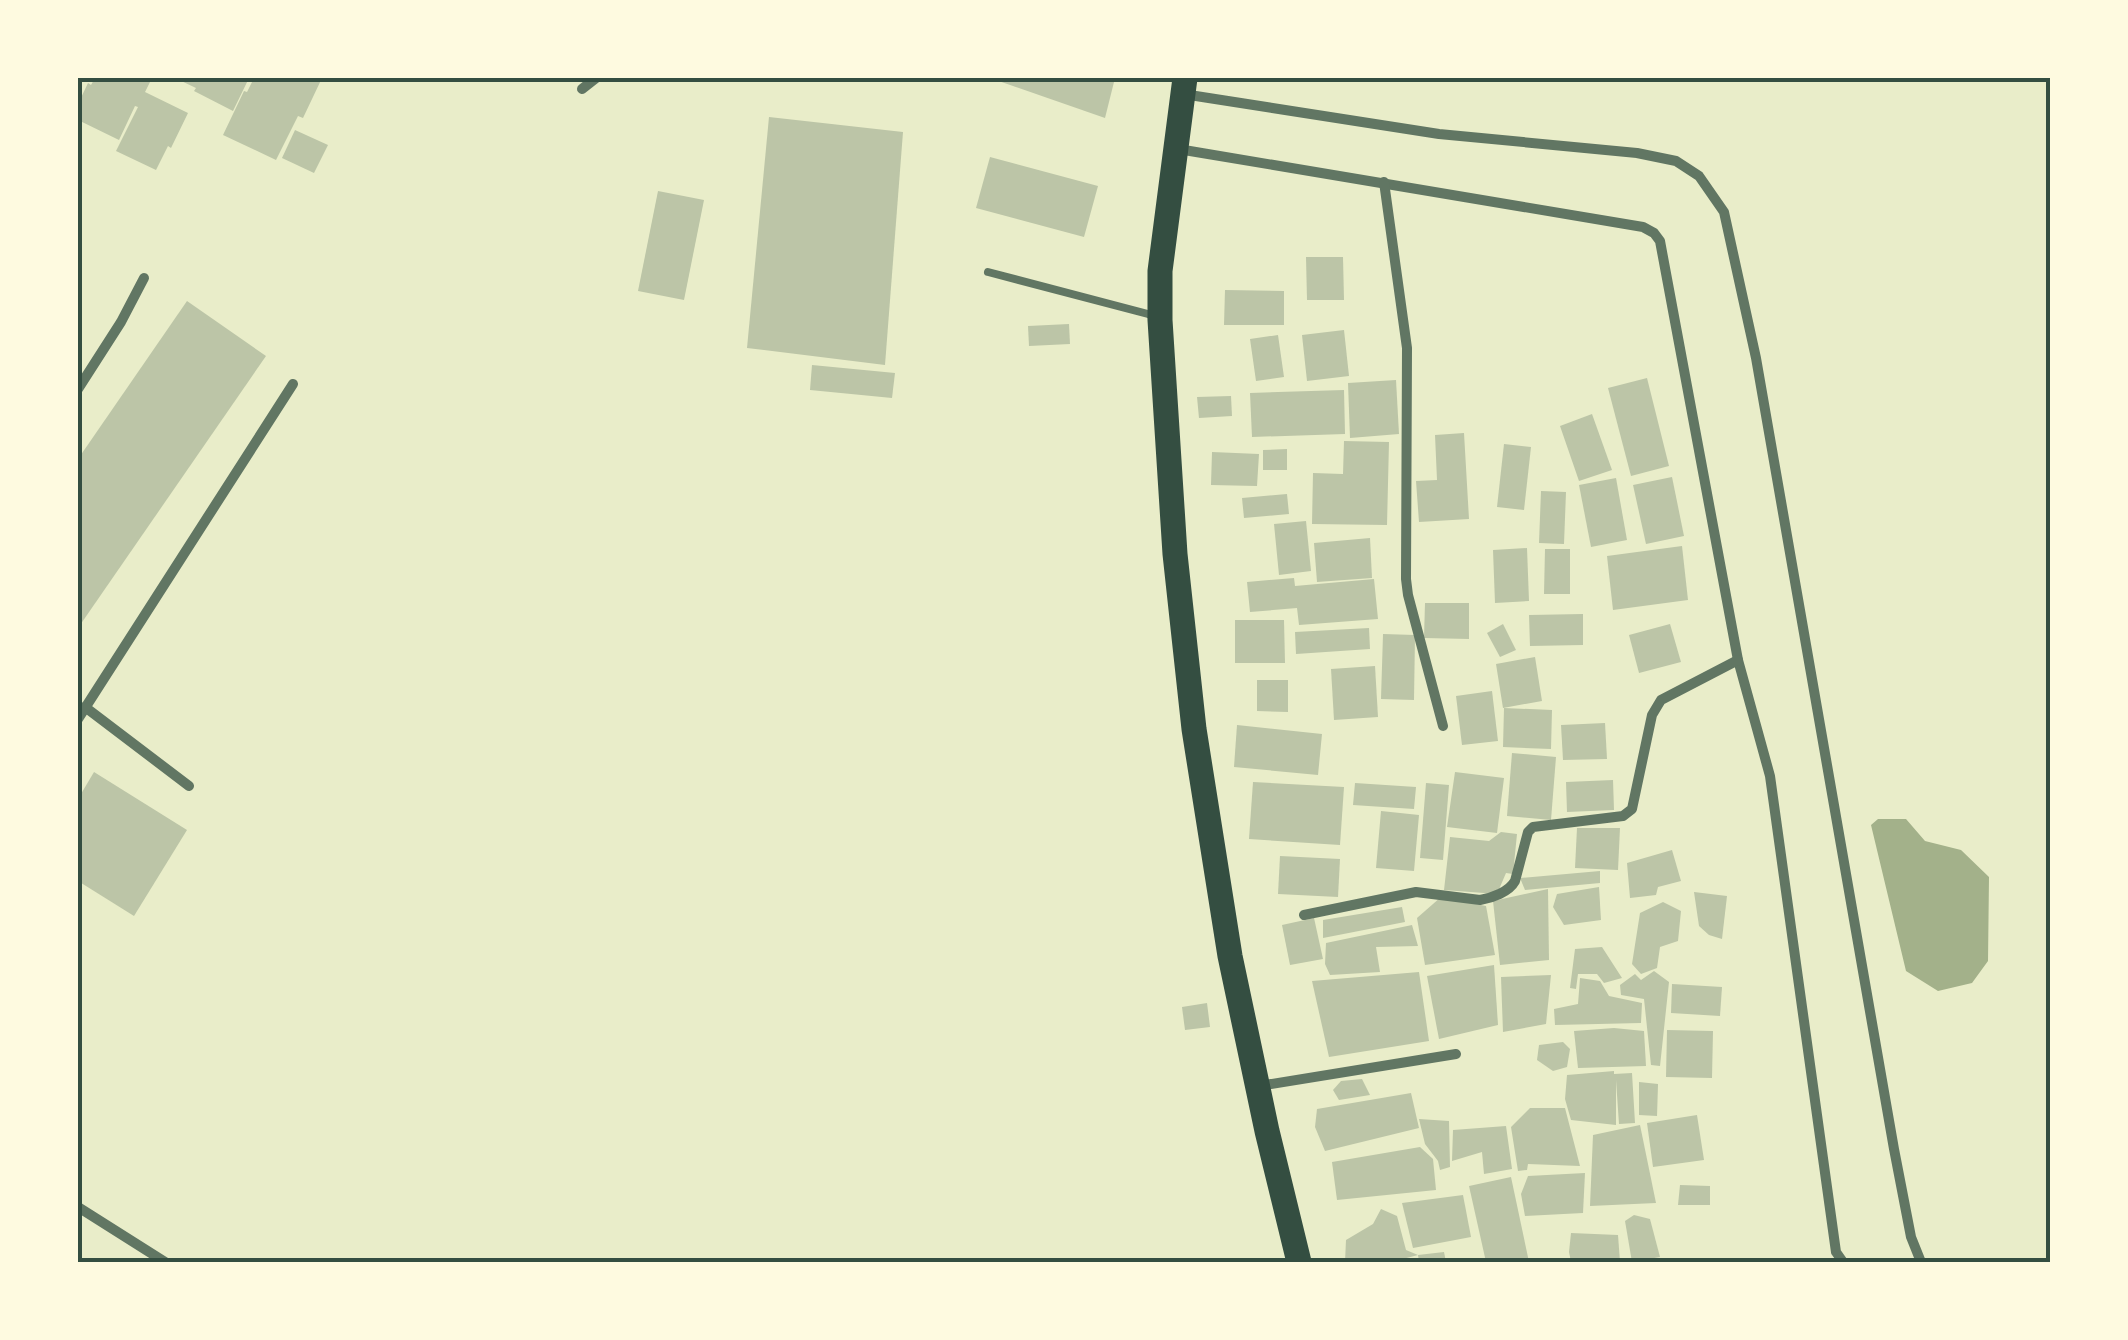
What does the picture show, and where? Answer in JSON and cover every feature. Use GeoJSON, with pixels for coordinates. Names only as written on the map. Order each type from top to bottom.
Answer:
{"type":"FeatureCollection","features":[{"type":"Feature","properties":{"kind":"main road"},"geometry":{"type":"LineString","coordinates":[[1184,86],[1160,271],[1175,554],[1194,729],[1230,956],[1299,1262]]}},
{"type":"Feature","properties":{"kind":"street"},"geometry":{"type":"LineString","coordinates":[[582,89],[596,78]]}},
{"type":"Feature","properties":{"kind":"street"},"geometry":{"type":"LineString","coordinates":[[1184,86],[1439,134],[1636,153],[1676,161],[1699,176],[1724,212],[1756,358],[1910,1237],[1921,1262]]}},
{"type":"Feature","properties":{"kind":"street"},"geometry":{"type":"LineString","coordinates":[[1175,148],[1643,227],[1660,241],[1738,660],[1770,776],[1836,1252],[1844,1262]]}},
{"type":"Feature","properties":{"kind":"street"},"geometry":{"type":"LineString","coordinates":[[1384,182],[1407,348],[1406,579],[1443,726]]}},
{"type":"Feature","properties":{"kind":"street"},"geometry":{"type":"LineString","coordinates":[[78,388],[144,278]]}},
{"type":"Feature","properties":{"kind":"street"},"geometry":{"type":"LineString","coordinates":[[78,720],[293,384]]}},
{"type":"Feature","properties":{"kind":"street"},"geometry":{"type":"LineString","coordinates":[[1304,915],[1416,892],[1480,900],[1512,887],[1528,832],[1533,828],[1623,816],[1632,809],[1652,715],[1661,700],[1738,660]]}},
{"type":"Feature","properties":{"kind":"street"},"geometry":{"type":"LineString","coordinates":[[85,707],[188,786]]}},
{"type":"Feature","properties":{"kind":"street"},"geometry":{"type":"LineString","coordinates":[[1258,1086],[1456,1054]]}},
{"type":"Feature","properties":{"kind":"street"},"geometry":{"type":"LineString","coordinates":[[78,1207],[165,1262]]}},
{"type":"Feature","properties":{"kind":"lane"},"geometry":{"type":"LineString","coordinates":[[988,272],[1160,320]]}},
{"type":"Feature","properties":{"kind":"shaded area"},"geometry":{"type":"Polygon","coordinates":[[[1878,819],[1906,819],[1925,841],[1961,850],[1989,877],[1988,961],[1972,983],[1938,991],[1906,971],[1871,825],[1878,819]]]}},
{"type":"Feature","properties":{"kind":"building"},"geometry":{"type":"Polygon","coordinates":[[[95,78],[152,78],[145,92],[188,113],[156,170],[116,151],[138,107],[135,106],[119,140],[78,120],[78,104],[88,83],[91,85],[95,78]]]}},
{"type":"Feature","properties":{"kind":"building"},"geometry":{"type":"Polygon","coordinates":[[[175,78],[249,78],[233,111],[175,78]]]}},
{"type":"Feature","properties":{"kind":"building"},"geometry":{"type":"Polygon","coordinates":[[[254,78],[322,78],[276,160],[223,135],[254,78]]]}},
{"type":"Feature","properties":{"kind":"building"},"geometry":{"type":"Polygon","coordinates":[[[990,78],[1115,78],[1105,118],[990,78]]]}},
{"type":"Feature","properties":{"kind":"building"},"geometry":{"type":"Polygon","coordinates":[[[769,117],[903,132],[885,365],[747,348],[769,117]]]}},
{"type":"Feature","properties":{"kind":"building"},"geometry":{"type":"Polygon","coordinates":[[[295,130],[328,145],[314,173],[282,158],[295,130]]]}},
{"type":"Feature","properties":{"kind":"building"},"geometry":{"type":"Polygon","coordinates":[[[990,157],[1098,186],[1084,237],[976,208],[990,157]]]}},
{"type":"Feature","properties":{"kind":"building"},"geometry":{"type":"Polygon","coordinates":[[[658,191],[704,200],[684,300],[638,291],[658,191]]]}},
{"type":"Feature","properties":{"kind":"building"},"geometry":{"type":"Polygon","coordinates":[[[1306,257],[1343,257],[1344,300],[1307,300],[1306,257]]]}},
{"type":"Feature","properties":{"kind":"building"},"geometry":{"type":"Polygon","coordinates":[[[1225,290],[1284,291],[1284,325],[1224,325],[1225,290]]]}},
{"type":"Feature","properties":{"kind":"building"},"geometry":{"type":"Polygon","coordinates":[[[187,301],[266,356],[78,628],[78,459],[187,301]]]}},
{"type":"Feature","properties":{"kind":"building"},"geometry":{"type":"Polygon","coordinates":[[[1069,324],[1070,344],[1029,346],[1028,326],[1069,324]]]}},
{"type":"Feature","properties":{"kind":"building"},"geometry":{"type":"Polygon","coordinates":[[[1344,330],[1349,376],[1307,381],[1302,335],[1344,330]]]}},
{"type":"Feature","properties":{"kind":"building"},"geometry":{"type":"Polygon","coordinates":[[[1278,335],[1284,377],[1256,381],[1250,339],[1278,335]]]}},
{"type":"Feature","properties":{"kind":"building"},"geometry":{"type":"Polygon","coordinates":[[[812,365],[895,373],[892,398],[810,390],[812,365]]]}},
{"type":"Feature","properties":{"kind":"building"},"geometry":{"type":"Polygon","coordinates":[[[1647,378],[1669,466],[1631,476],[1608,388],[1647,378]]]}},
{"type":"Feature","properties":{"kind":"building"},"geometry":{"type":"Polygon","coordinates":[[[1396,380],[1399,434],[1350,438],[1348,383],[1396,380]]]}},
{"type":"Feature","properties":{"kind":"building"},"geometry":{"type":"Polygon","coordinates":[[[1344,390],[1345,434],[1252,437],[1250,393],[1344,390]]]}},
{"type":"Feature","properties":{"kind":"building"},"geometry":{"type":"Polygon","coordinates":[[[1231,396],[1232,416],[1199,418],[1197,397],[1231,396]]]}},
{"type":"Feature","properties":{"kind":"building"},"geometry":{"type":"Polygon","coordinates":[[[1592,414],[1612,470],[1579,481],[1560,426],[1592,414]]]}},
{"type":"Feature","properties":{"kind":"building"},"geometry":{"type":"Polygon","coordinates":[[[1464,433],[1469,519],[1419,522],[1416,481],[1437,480],[1435,435],[1464,433]]]}},
{"type":"Feature","properties":{"kind":"building"},"geometry":{"type":"Polygon","coordinates":[[[1344,441],[1389,442],[1387,525],[1312,524],[1313,473],[1343,474],[1344,441]]]}},
{"type":"Feature","properties":{"kind":"building"},"geometry":{"type":"Polygon","coordinates":[[[1504,444],[1531,447],[1524,510],[1497,507],[1504,444]]]}},
{"type":"Feature","properties":{"kind":"building"},"geometry":{"type":"Polygon","coordinates":[[[1287,449],[1287,470],[1263,470],[1263,450],[1287,449]]]}},
{"type":"Feature","properties":{"kind":"building"},"geometry":{"type":"Polygon","coordinates":[[[1212,452],[1259,454],[1257,486],[1211,485],[1212,452]]]}},
{"type":"Feature","properties":{"kind":"building"},"geometry":{"type":"Polygon","coordinates":[[[1672,477],[1684,536],[1646,544],[1633,485],[1672,477]]]}},
{"type":"Feature","properties":{"kind":"building"},"geometry":{"type":"Polygon","coordinates":[[[1616,478],[1627,540],[1591,547],[1579,485],[1616,478]]]}},
{"type":"Feature","properties":{"kind":"building"},"geometry":{"type":"Polygon","coordinates":[[[1541,491],[1566,492],[1564,544],[1539,543],[1541,491]]]}},
{"type":"Feature","properties":{"kind":"building"},"geometry":{"type":"Polygon","coordinates":[[[1287,494],[1289,514],[1244,518],[1242,498],[1287,494]]]}},
{"type":"Feature","properties":{"kind":"building"},"geometry":{"type":"Polygon","coordinates":[[[1306,521],[1311,571],[1279,575],[1274,524],[1306,521]]]}},
{"type":"Feature","properties":{"kind":"building"},"geometry":{"type":"Polygon","coordinates":[[[1370,538],[1372,578],[1317,582],[1314,543],[1370,538]]]}},
{"type":"Feature","properties":{"kind":"building"},"geometry":{"type":"Polygon","coordinates":[[[1682,546],[1688,600],[1613,610],[1607,556],[1682,546]]]}},
{"type":"Feature","properties":{"kind":"building"},"geometry":{"type":"Polygon","coordinates":[[[1527,548],[1529,601],[1495,603],[1493,550],[1527,548]]]}},
{"type":"Feature","properties":{"kind":"building"},"geometry":{"type":"Polygon","coordinates":[[[1545,549],[1570,549],[1570,594],[1544,594],[1545,549]]]}},
{"type":"Feature","properties":{"kind":"building"},"geometry":{"type":"Polygon","coordinates":[[[1294,578],[1295,586],[1374,579],[1378,619],[1299,625],[1297,608],[1250,612],[1247,582],[1294,578]]]}},
{"type":"Feature","properties":{"kind":"building"},"geometry":{"type":"Polygon","coordinates":[[[1425,603],[1469,603],[1469,639],[1424,638],[1425,603]]]}},
{"type":"Feature","properties":{"kind":"building"},"geometry":{"type":"Polygon","coordinates":[[[1583,614],[1583,645],[1530,646],[1529,615],[1583,614]]]}},
{"type":"Feature","properties":{"kind":"building"},"geometry":{"type":"Polygon","coordinates":[[[1235,620],[1284,620],[1285,663],[1235,663],[1235,620]]]}},
{"type":"Feature","properties":{"kind":"building"},"geometry":{"type":"Polygon","coordinates":[[[1503,624],[1516,650],[1500,657],[1487,633],[1503,624]]]}},
{"type":"Feature","properties":{"kind":"building"},"geometry":{"type":"Polygon","coordinates":[[[1670,624],[1681,662],[1639,673],[1629,635],[1670,624]]]}},
{"type":"Feature","properties":{"kind":"building"},"geometry":{"type":"Polygon","coordinates":[[[1369,628],[1370,649],[1296,654],[1295,632],[1369,628]]]}},
{"type":"Feature","properties":{"kind":"building"},"geometry":{"type":"Polygon","coordinates":[[[1383,634],[1415,635],[1414,700],[1381,699],[1383,634]]]}},
{"type":"Feature","properties":{"kind":"building"},"geometry":{"type":"Polygon","coordinates":[[[1535,657],[1542,701],[1503,708],[1496,664],[1535,657]]]}},
{"type":"Feature","properties":{"kind":"building"},"geometry":{"type":"Polygon","coordinates":[[[1375,666],[1378,717],[1334,720],[1331,669],[1375,666]]]}},
{"type":"Feature","properties":{"kind":"building"},"geometry":{"type":"Polygon","coordinates":[[[1257,680],[1288,680],[1288,712],[1257,711],[1257,680]]]}},
{"type":"Feature","properties":{"kind":"building"},"geometry":{"type":"Polygon","coordinates":[[[1492,691],[1498,741],[1462,745],[1456,696],[1492,691]]]}},
{"type":"Feature","properties":{"kind":"building"},"geometry":{"type":"Polygon","coordinates":[[[1504,708],[1552,710],[1551,749],[1503,747],[1504,708]]]}},
{"type":"Feature","properties":{"kind":"building"},"geometry":{"type":"Polygon","coordinates":[[[1605,723],[1607,759],[1563,760],[1561,725],[1605,723]]]}},
{"type":"Feature","properties":{"kind":"building"},"geometry":{"type":"Polygon","coordinates":[[[1237,725],[1322,734],[1318,775],[1234,767],[1237,725]]]}},
{"type":"Feature","properties":{"kind":"building"},"geometry":{"type":"Polygon","coordinates":[[[1512,753],[1556,757],[1551,820],[1507,816],[1512,753]]]}},
{"type":"Feature","properties":{"kind":"building"},"geometry":{"type":"Polygon","coordinates":[[[94,772],[187,830],[134,916],[78,881],[78,799],[94,772]]]}},
{"type":"Feature","properties":{"kind":"building"},"geometry":{"type":"Polygon","coordinates":[[[1455,772],[1504,778],[1497,833],[1447,827],[1455,772]]]}},
{"type":"Feature","properties":{"kind":"building"},"geometry":{"type":"Polygon","coordinates":[[[1613,780],[1614,810],[1567,812],[1566,782],[1613,780]]]}},
{"type":"Feature","properties":{"kind":"building"},"geometry":{"type":"Polygon","coordinates":[[[1253,782],[1344,787],[1340,845],[1249,839],[1253,782]]]}},
{"type":"Feature","properties":{"kind":"building"},"geometry":{"type":"Polygon","coordinates":[[[1355,783],[1416,787],[1414,809],[1353,805],[1355,783]]]}},
{"type":"Feature","properties":{"kind":"building"},"geometry":{"type":"Polygon","coordinates":[[[1426,783],[1449,785],[1443,860],[1420,858],[1426,783]]]}},
{"type":"Feature","properties":{"kind":"building"},"geometry":{"type":"Polygon","coordinates":[[[1381,811],[1419,815],[1414,871],[1376,868],[1381,811]]]}},
{"type":"Feature","properties":{"kind":"building"},"geometry":{"type":"Polygon","coordinates":[[[1577,828],[1620,828],[1618,870],[1575,868],[1577,828]]]}},
{"type":"Feature","properties":{"kind":"building"},"geometry":{"type":"Polygon","coordinates":[[[1501,832],[1517,834],[1513,874],[1506,873],[1497,894],[1444,890],[1450,837],[1489,841],[1501,832]]]}},
{"type":"Feature","properties":{"kind":"building"},"geometry":{"type":"Polygon","coordinates":[[[1672,850],[1681,881],[1658,887],[1656,895],[1630,898],[1627,863],[1672,850]]]}},
{"type":"Feature","properties":{"kind":"building"},"geometry":{"type":"Polygon","coordinates":[[[1280,856],[1340,859],[1338,897],[1278,894],[1280,856]]]}},
{"type":"Feature","properties":{"kind":"building"},"geometry":{"type":"Polygon","coordinates":[[[1600,871],[1600,883],[1525,890],[1520,878],[1600,871]]]}},
{"type":"Feature","properties":{"kind":"building"},"geometry":{"type":"Polygon","coordinates":[[[1599,887],[1601,920],[1564,925],[1553,907],[1557,894],[1599,887]]]}},
{"type":"Feature","properties":{"kind":"building"},"geometry":{"type":"Polygon","coordinates":[[[1548,889],[1549,960],[1500,965],[1493,901],[1548,889]]]}},
{"type":"Feature","properties":{"kind":"building"},"geometry":{"type":"Polygon","coordinates":[[[1694,892],[1727,896],[1722,939],[1699,926],[1694,892]]]}},
{"type":"Feature","properties":{"kind":"building"},"geometry":{"type":"Polygon","coordinates":[[[1441,897],[1486,906],[1495,955],[1425,965],[1417,918],[1441,897]]]}},
{"type":"Feature","properties":{"kind":"building"},"geometry":{"type":"Polygon","coordinates":[[[1663,902],[1681,911],[1678,941],[1660,947],[1657,968],[1641,974],[1632,964],[1640,913],[1663,902]]]}},
{"type":"Feature","properties":{"kind":"building"},"geometry":{"type":"Polygon","coordinates":[[[1402,907],[1405,922],[1323,938],[1323,920],[1402,907]]]}},
{"type":"Feature","properties":{"kind":"building"},"geometry":{"type":"Polygon","coordinates":[[[1314,918],[1323,959],[1290,965],[1282,925],[1314,918]]]}},
{"type":"Feature","properties":{"kind":"building"},"geometry":{"type":"Polygon","coordinates":[[[1412,925],[1418,946],[1376,947],[1380,972],[1330,975],[1325,964],[1326,943],[1412,925]]]}},
{"type":"Feature","properties":{"kind":"building"},"geometry":{"type":"Polygon","coordinates":[[[1602,947],[1622,978],[1604,983],[1597,974],[1578,974],[1576,989],[1570,988],[1575,949],[1602,947]]]}},
{"type":"Feature","properties":{"kind":"building"},"geometry":{"type":"Polygon","coordinates":[[[1494,965],[1498,1025],[1439,1039],[1427,976],[1494,965]]]}},
{"type":"Feature","properties":{"kind":"building"},"geometry":{"type":"Polygon","coordinates":[[[1654,971],[1669,982],[1660,1066],[1651,1065],[1644,999],[1621,995],[1620,985],[1635,974],[1641,980],[1654,971]]]}},
{"type":"Feature","properties":{"kind":"building"},"geometry":{"type":"Polygon","coordinates":[[[1419,972],[1429,1041],[1329,1057],[1312,981],[1419,972]]]}},
{"type":"Feature","properties":{"kind":"building"},"geometry":{"type":"Polygon","coordinates":[[[1551,975],[1546,1024],[1503,1032],[1501,977],[1551,975]]]}},
{"type":"Feature","properties":{"kind":"building"},"geometry":{"type":"Polygon","coordinates":[[[1580,978],[1600,981],[1609,996],[1642,1003],[1641,1023],[1555,1025],[1554,1009],[1578,1004],[1580,978]]]}},
{"type":"Feature","properties":{"kind":"building"},"geometry":{"type":"Polygon","coordinates":[[[1672,984],[1722,987],[1720,1016],[1671,1013],[1672,984]]]}},
{"type":"Feature","properties":{"kind":"building"},"geometry":{"type":"Polygon","coordinates":[[[1207,1003],[1210,1027],[1185,1030],[1182,1007],[1207,1003]]]}},
{"type":"Feature","properties":{"kind":"building"},"geometry":{"type":"Polygon","coordinates":[[[1667,1030],[1713,1031],[1712,1078],[1666,1077],[1667,1030]]]}},
{"type":"Feature","properties":{"kind":"building"},"geometry":{"type":"Polygon","coordinates":[[[1574,1031],[1644,1031],[1646,1066],[1578,1068],[1574,1031]]]}},
{"type":"Feature","properties":{"kind":"building"},"geometry":{"type":"Polygon","coordinates":[[[1563,1042],[1570,1049],[1567,1067],[1553,1071],[1537,1060],[1539,1045],[1563,1042]]]}},
{"type":"Feature","properties":{"kind":"building"},"geometry":{"type":"Polygon","coordinates":[[[1632,1073],[1635,1123],[1619,1124],[1616,1080],[1616,1125],[1571,1120],[1565,1099],[1567,1075],[1632,1073]]]}},
{"type":"Feature","properties":{"kind":"building"},"geometry":{"type":"Polygon","coordinates":[[[1362,1079],[1370,1095],[1339,1100],[1333,1090],[1341,1081],[1362,1079]]]}},
{"type":"Feature","properties":{"kind":"building"},"geometry":{"type":"Polygon","coordinates":[[[1639,1082],[1658,1084],[1657,1116],[1639,1115],[1639,1082]]]}},
{"type":"Feature","properties":{"kind":"building"},"geometry":{"type":"Polygon","coordinates":[[[1411,1093],[1419,1128],[1325,1151],[1315,1127],[1317,1109],[1411,1093]]]}},
{"type":"Feature","properties":{"kind":"building"},"geometry":{"type":"Polygon","coordinates":[[[1530,1108],[1565,1108],[1580,1166],[1528,1164],[1527,1170],[1518,1171],[1511,1127],[1530,1108]]]}},
{"type":"Feature","properties":{"kind":"building"},"geometry":{"type":"Polygon","coordinates":[[[1697,1115],[1704,1160],[1653,1167],[1647,1123],[1697,1115]]]}},
{"type":"Feature","properties":{"kind":"building"},"geometry":{"type":"Polygon","coordinates":[[[1419,1119],[1449,1121],[1450,1167],[1440,1170],[1425,1144],[1419,1119]]]}},
{"type":"Feature","properties":{"kind":"building"},"geometry":{"type":"Polygon","coordinates":[[[1640,1125],[1656,1203],[1590,1206],[1593,1135],[1640,1125]]]}},
{"type":"Feature","properties":{"kind":"building"},"geometry":{"type":"Polygon","coordinates":[[[1506,1126],[1512,1169],[1484,1174],[1482,1152],[1452,1161],[1453,1130],[1506,1126]]]}},
{"type":"Feature","properties":{"kind":"building"},"geometry":{"type":"Polygon","coordinates":[[[1420,1147],[1433,1159],[1436,1190],[1337,1200],[1332,1162],[1420,1147]]]}},
{"type":"Feature","properties":{"kind":"building"},"geometry":{"type":"Polygon","coordinates":[[[1585,1173],[1583,1213],[1525,1216],[1521,1194],[1528,1176],[1585,1173]]]}},
{"type":"Feature","properties":{"kind":"building"},"geometry":{"type":"Polygon","coordinates":[[[1511,1177],[1529,1262],[1486,1262],[1469,1186],[1511,1177]]]}},
{"type":"Feature","properties":{"kind":"building"},"geometry":{"type":"Polygon","coordinates":[[[1680,1185],[1710,1186],[1710,1205],[1678,1205],[1680,1185]]]}},
{"type":"Feature","properties":{"kind":"building"},"geometry":{"type":"Polygon","coordinates":[[[1463,1195],[1471,1237],[1413,1248],[1402,1203],[1463,1195]]]}},
{"type":"Feature","properties":{"kind":"building"},"geometry":{"type":"Polygon","coordinates":[[[1381,1209],[1397,1216],[1406,1250],[1418,1255],[1391,1262],[1345,1262],[1346,1240],[1373,1224],[1381,1209]]]}},
{"type":"Feature","properties":{"kind":"building"},"geometry":{"type":"Polygon","coordinates":[[[1634,1215],[1650,1219],[1660,1257],[1632,1262],[1625,1221],[1634,1215]]]}},
{"type":"Feature","properties":{"kind":"building"},"geometry":{"type":"Polygon","coordinates":[[[1571,1233],[1618,1235],[1620,1262],[1571,1262],[1571,1233]]]}},
{"type":"Feature","properties":{"kind":"building"},"geometry":{"type":"Polygon","coordinates":[[[1444,1252],[1446,1262],[1419,1262],[1418,1255],[1444,1252]]]}}]}
